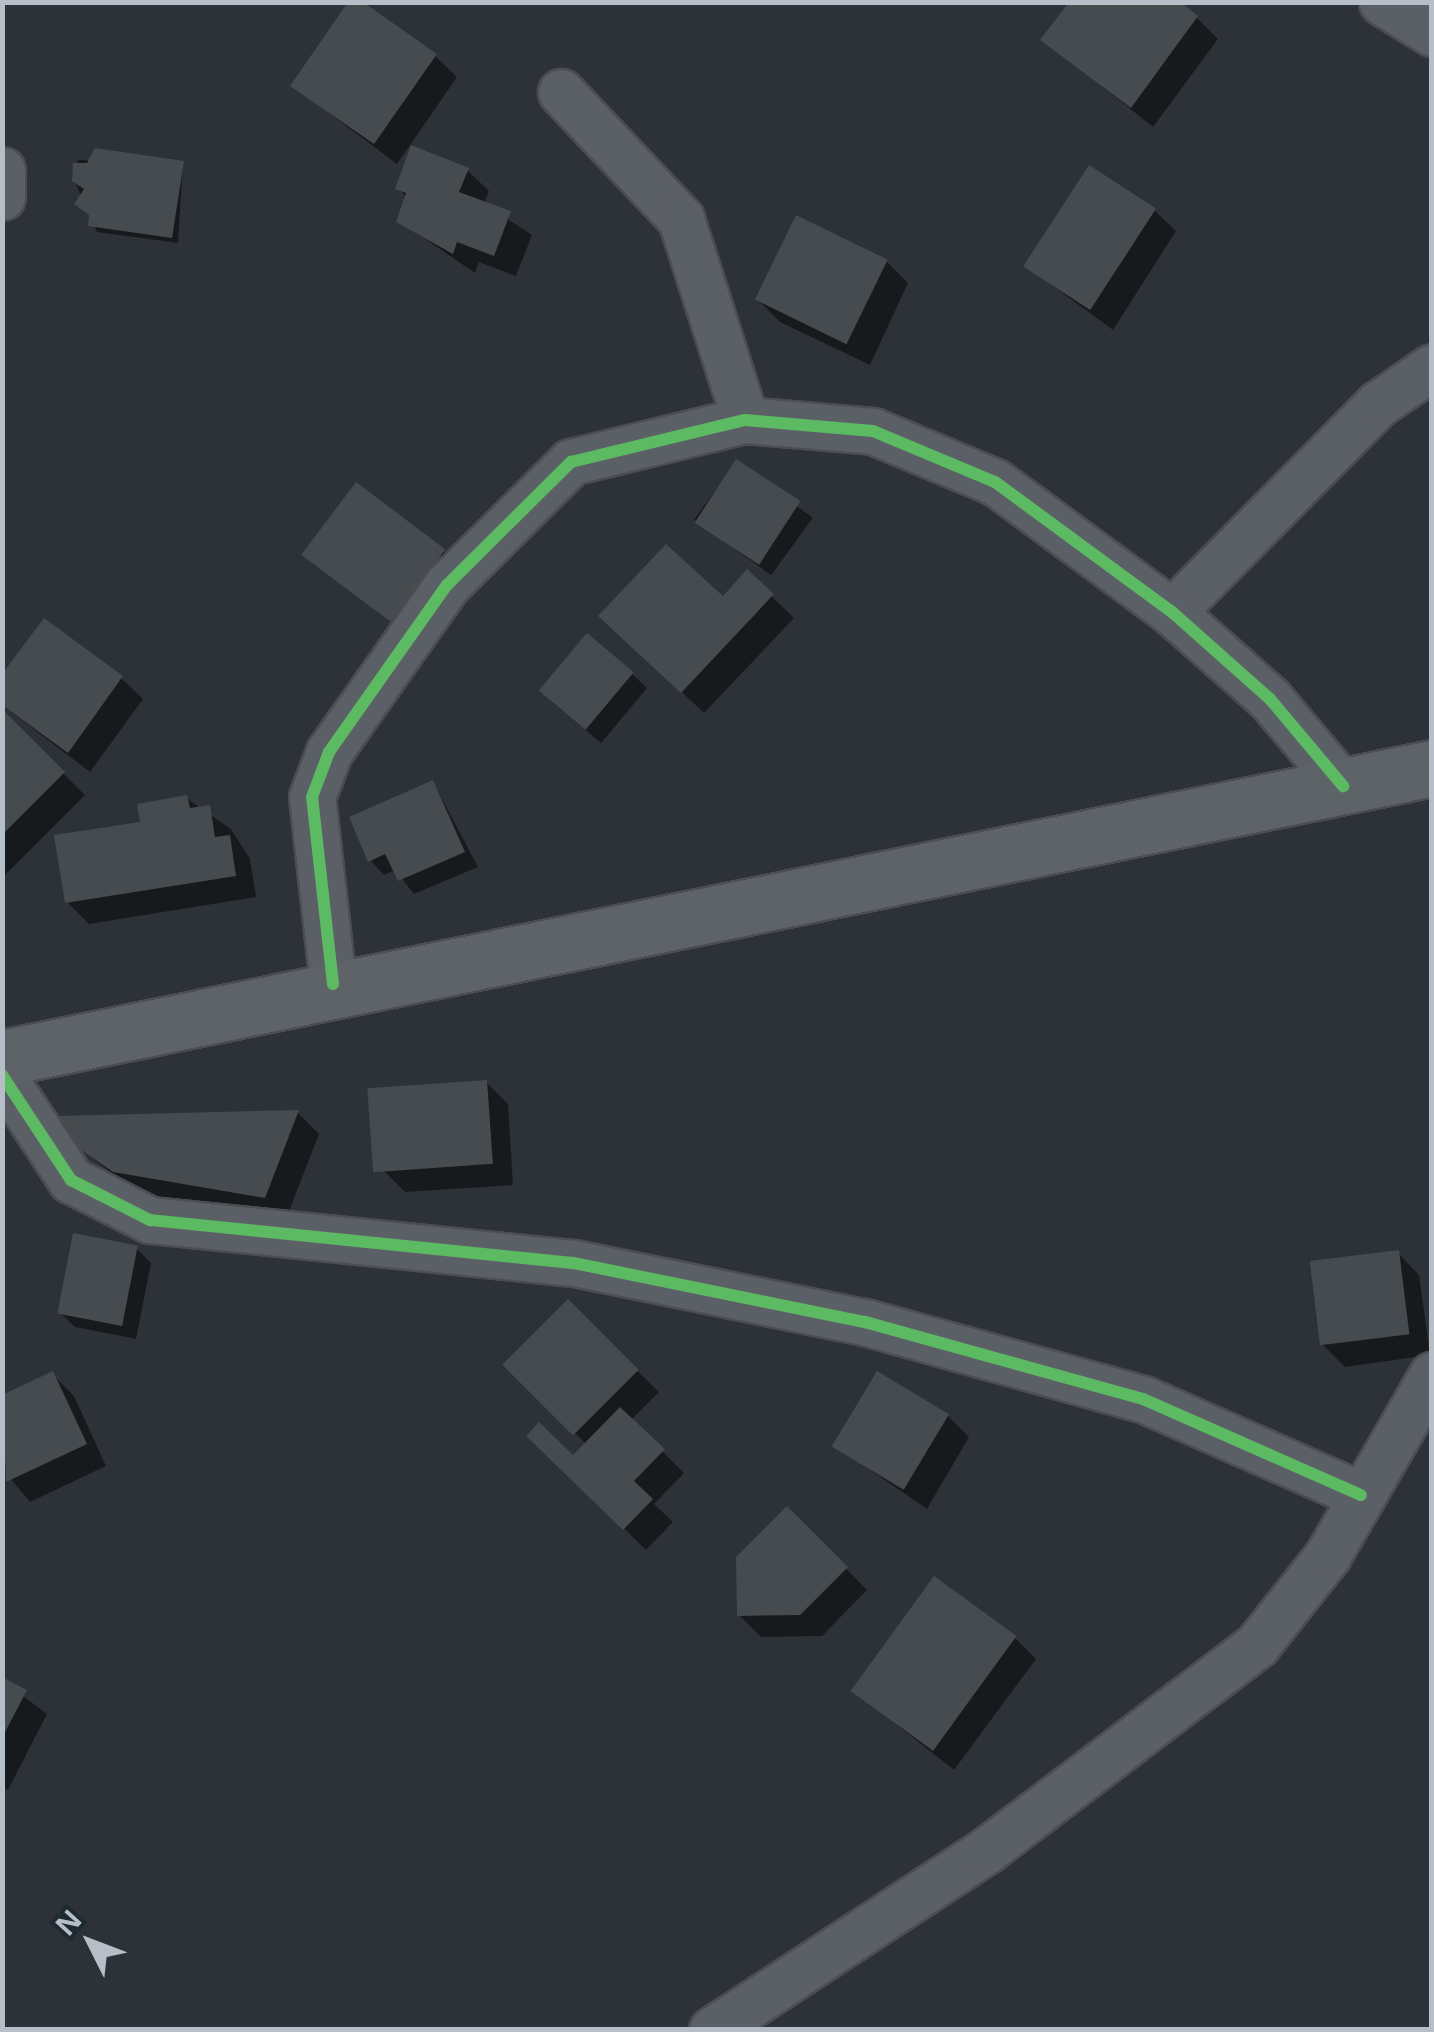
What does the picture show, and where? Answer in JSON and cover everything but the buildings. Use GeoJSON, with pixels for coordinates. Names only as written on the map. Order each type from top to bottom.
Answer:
{"type":"FeatureCollection","features":[{"type":"Feature","properties":{"kind":"main road"},"geometry":{"type":"LineString","coordinates":[[2,1058],[333,984],[1432,768]]}},
{"type":"Feature","properties":{"kind":"street"},"geometry":{"type":"LineString","coordinates":[[1382,2],[1432,33]]}},
{"type":"Feature","properties":{"kind":"street"},"geometry":{"type":"LineString","coordinates":[[561,92],[682,218],[745,420]]}},
{"type":"Feature","properties":{"kind":"street"},"geometry":{"type":"LineString","coordinates":[[2,170],[2,197]]}},
{"type":"Feature","properties":{"kind":"street"},"geometry":{"type":"LineString","coordinates":[[1172,612],[1378,404],[1432,366]]}},
{"type":"Feature","properties":{"kind":"street"},"geometry":{"type":"LineString","coordinates":[[333,984],[312,797],[329,752],[448,585],[571,462],[745,420],[822,421],[934,452],[1059,524],[1172,612],[1270,700],[1343,786]]}},
{"type":"Feature","properties":{"kind":"street"},"geometry":{"type":"LineString","coordinates":[[2,1075],[71,1180],[150,1220],[574,1263],[865,1322],[1143,1399],[1362,1495]]}},
{"type":"Feature","properties":{"kind":"street"},"geometry":{"type":"LineString","coordinates":[[712,2030],[987,1850],[1257,1646],[1295,1604],[1432,1375]]}},
{"type":"Feature","properties":{"kind":"cycle path"},"geometry":{"type":"LineString","coordinates":[[333,984],[312,797],[329,752],[447,585],[571,462],[745,420],[873,431],[995,482],[1172,612],[1270,699],[1343,786]]}},
{"type":"Feature","properties":{"kind":"cycle path"},"geometry":{"type":"LineString","coordinates":[[2,1075],[71,1180],[150,1220],[574,1263],[865,1322],[1143,1399],[1361,1495]]}}]}
